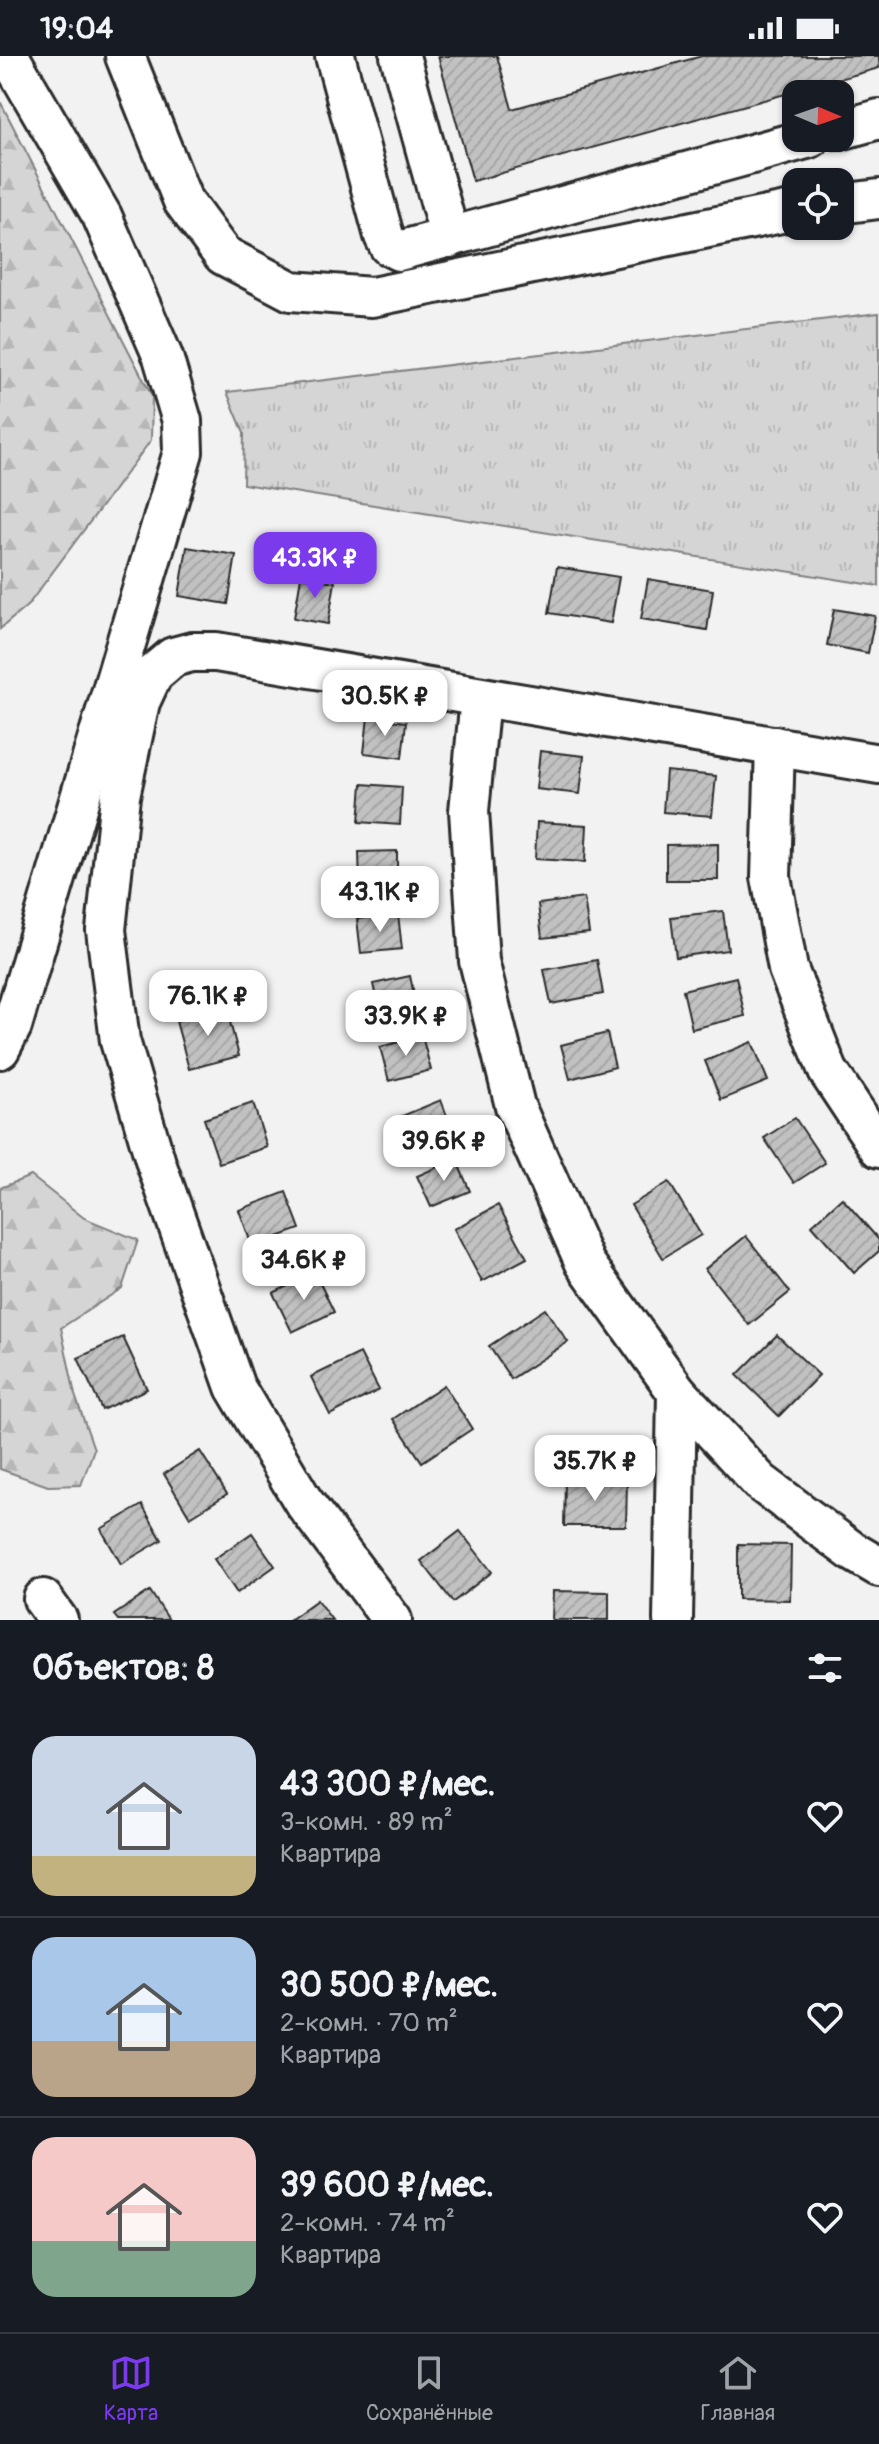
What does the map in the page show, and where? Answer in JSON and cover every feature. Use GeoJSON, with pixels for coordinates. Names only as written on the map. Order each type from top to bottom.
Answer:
{"type":"FeatureCollection","features":[{"type":"Feature","properties":{"kind":"street"},"geometry":{"type":"LineString","coordinates":[[0,1049],[12,1026],[183,452],[182,421],[163,357],[102,216],[9,56]]}},
{"type":"Feature","properties":{"kind":"street"},"geometry":{"type":"LineString","coordinates":[[125,56],[183,201],[223,255],[291,291],[372,297],[782,213]]}},
{"type":"Feature","properties":{"kind":"street"},"geometry":{"type":"LineString","coordinates":[[335,56],[389,246],[399,251],[782,146]]}},
{"type":"Feature","properties":{"kind":"street"},"geometry":{"type":"LineString","coordinates":[[400,56],[450,238]]}},
{"type":"Feature","properties":{"kind":"street"},"geometry":{"type":"LineString","coordinates":[[854,126],[879,119]]}},
{"type":"Feature","properties":{"kind":"street"},"geometry":{"type":"LineString","coordinates":[[854,202],[879,199]]}},
{"type":"Feature","properties":{"kind":"street"},"geometry":{"type":"LineString","coordinates":[[392,1620],[303,1501],[235,1387],[156,1163],[120,1041],[106,930],[120,796],[140,702],[153,674],[173,657],[192,652],[216,652],[879,764]]}},
{"type":"Feature","properties":{"kind":"street"},"geometry":{"type":"LineString","coordinates":[[480,698],[469,811],[479,961],[515,1106],[585,1263],[677,1392],[760,1482],[852,1551],[879,1567]]}},
{"type":"Feature","properties":{"kind":"street"},"geometry":{"type":"LineString","coordinates":[[775,746],[771,877],[788,969],[828,1071],[879,1148]]}},
{"type":"Feature","properties":{"kind":"street"},"geometry":{"type":"LineString","coordinates":[[673,1620],[677,1392]]}},
{"type":"Feature","properties":{"kind":"green space"},"geometry":{"type":"Polygon","coordinates":[[[0,101],[152,396],[151,440],[28,605],[0,629],[0,101]]]}},
{"type":"Feature","properties":{"kind":"green space"},"geometry":{"type":"Polygon","coordinates":[[[879,313],[879,586],[243,484],[244,433],[227,392],[879,313]]]}},
{"type":"Feature","properties":{"kind":"green space"},"geometry":{"type":"Polygon","coordinates":[[[31,1176],[84,1218],[138,1240],[122,1288],[61,1328],[75,1395],[94,1449],[81,1485],[48,1486],[0,1469],[0,1188],[31,1176]]]}},
{"type":"Feature","properties":{"kind":"building"},"geometry":{"type":"Polygon","coordinates":[[[438,56],[497,56],[512,109],[702,56],[879,56],[879,68],[836,80],[782,80],[782,95],[473,181],[438,56]]]}},
{"type":"Feature","properties":{"kind":"building"},"geometry":{"type":"Polygon","coordinates":[[[187,547],[236,555],[228,604],[179,596],[187,547]]]}},
{"type":"Feature","properties":{"kind":"building"},"geometry":{"type":"Polygon","coordinates":[[[557,567],[619,577],[611,623],[549,613],[557,567]]]}},
{"type":"Feature","properties":{"kind":"building"},"geometry":{"type":"Polygon","coordinates":[[[301,577],[335,582],[328,624],[294,618],[301,577]]]}},
{"type":"Feature","properties":{"kind":"building"},"geometry":{"type":"Polygon","coordinates":[[[648,579],[713,590],[707,630],[641,619],[648,579]]]}},
{"type":"Feature","properties":{"kind":"building"},"geometry":{"type":"Polygon","coordinates":[[[834,609],[875,616],[868,653],[827,645],[834,609]]]}},
{"type":"Feature","properties":{"kind":"building"},"geometry":{"type":"Polygon","coordinates":[[[368,717],[406,722],[402,758],[364,753],[368,717]]]}},
{"type":"Feature","properties":{"kind":"building"},"geometry":{"type":"Polygon","coordinates":[[[540,751],[584,756],[580,794],[536,789],[540,751]]]}},
{"type":"Feature","properties":{"kind":"building"},"geometry":{"type":"Polygon","coordinates":[[[666,771],[716,776],[712,816],[663,812],[666,771]]]}},
{"type":"Feature","properties":{"kind":"building"},"geometry":{"type":"Polygon","coordinates":[[[362,784],[402,787],[400,825],[359,822],[362,784]]]}},
{"type":"Feature","properties":{"kind":"building"},"geometry":{"type":"Polygon","coordinates":[[[537,822],[587,825],[585,862],[535,859],[537,822]]]}},
{"type":"Feature","properties":{"kind":"building"},"geometry":{"type":"Polygon","coordinates":[[[718,844],[718,880],[666,880],[666,845],[718,844]]]}},
{"type":"Feature","properties":{"kind":"building"},"geometry":{"type":"Polygon","coordinates":[[[397,851],[397,885],[360,885],[359,852],[397,851]]]}},
{"type":"Feature","properties":{"kind":"building"},"geometry":{"type":"Polygon","coordinates":[[[584,898],[589,933],[542,938],[538,904],[584,898]]]}},
{"type":"Feature","properties":{"kind":"building"},"geometry":{"type":"Polygon","coordinates":[[[723,911],[728,950],[676,957],[671,917],[723,911]]]}},
{"type":"Feature","properties":{"kind":"building"},"geometry":{"type":"Polygon","coordinates":[[[398,914],[402,949],[361,953],[357,919],[398,914]]]}},
{"type":"Feature","properties":{"kind":"building"},"geometry":{"type":"Polygon","coordinates":[[[597,960],[603,994],[551,1004],[544,970],[597,960]]]}},
{"type":"Feature","properties":{"kind":"building"},"geometry":{"type":"Polygon","coordinates":[[[410,976],[417,1008],[380,1016],[373,984],[410,976]]]}},
{"type":"Feature","properties":{"kind":"building"},"geometry":{"type":"Polygon","coordinates":[[[736,977],[745,1016],[692,1029],[683,990],[736,977]]]}},
{"type":"Feature","properties":{"kind":"building"},"geometry":{"type":"Polygon","coordinates":[[[226,1007],[239,1056],[189,1069],[176,1021],[226,1007]]]}},
{"type":"Feature","properties":{"kind":"building"},"geometry":{"type":"Polygon","coordinates":[[[607,1033],[615,1067],[570,1079],[561,1045],[607,1033]]]}},
{"type":"Feature","properties":{"kind":"building"},"geometry":{"type":"Polygon","coordinates":[[[422,1036],[431,1070],[389,1081],[380,1047],[422,1036]]]}},
{"type":"Feature","properties":{"kind":"building"},"geometry":{"type":"Polygon","coordinates":[[[752,1042],[768,1081],[721,1100],[705,1061],[752,1042]]]}},
{"type":"Feature","properties":{"kind":"building"},"geometry":{"type":"Polygon","coordinates":[[[441,1100],[453,1132],[413,1147],[402,1116],[441,1100]]]}},
{"type":"Feature","properties":{"kind":"building"},"geometry":{"type":"Polygon","coordinates":[[[253,1103],[267,1147],[219,1163],[204,1119],[253,1103]]]}},
{"type":"Feature","properties":{"kind":"building"},"geometry":{"type":"Polygon","coordinates":[[[795,1118],[825,1163],[794,1183],[764,1138],[795,1118]]]}},
{"type":"Feature","properties":{"kind":"building"},"geometry":{"type":"Polygon","coordinates":[[[456,1159],[470,1191],[431,1207],[417,1176],[456,1159]]]}},
{"type":"Feature","properties":{"kind":"building"},"geometry":{"type":"Polygon","coordinates":[[[669,1182],[701,1235],[663,1258],[631,1205],[669,1182]]]}},
{"type":"Feature","properties":{"kind":"building"},"geometry":{"type":"Polygon","coordinates":[[[286,1192],[300,1229],[252,1246],[239,1210],[286,1192]]]}},
{"type":"Feature","properties":{"kind":"building"},"geometry":{"type":"Polygon","coordinates":[[[842,1198],[879,1240],[879,1251],[854,1273],[812,1225],[842,1198]]]}},
{"type":"Feature","properties":{"kind":"building"},"geometry":{"type":"Polygon","coordinates":[[[498,1205],[527,1258],[482,1282],[454,1229],[498,1205]]]}},
{"type":"Feature","properties":{"kind":"building"},"geometry":{"type":"Polygon","coordinates":[[[746,1236],[790,1292],[749,1325],[705,1269],[746,1236]]]}},
{"type":"Feature","properties":{"kind":"building"},"geometry":{"type":"Polygon","coordinates":[[[315,1273],[334,1312],[292,1332],[273,1293],[315,1273]]]}},
{"type":"Feature","properties":{"kind":"building"},"geometry":{"type":"Polygon","coordinates":[[[545,1309],[568,1342],[511,1379],[489,1346],[545,1309]]]}},
{"type":"Feature","properties":{"kind":"building"},"geometry":{"type":"Polygon","coordinates":[[[777,1335],[819,1375],[779,1416],[737,1375],[777,1335]]]}},
{"type":"Feature","properties":{"kind":"building"},"geometry":{"type":"Polygon","coordinates":[[[123,1337],[147,1389],[102,1410],[78,1358],[123,1337]]]}},
{"type":"Feature","properties":{"kind":"building"},"geometry":{"type":"Polygon","coordinates":[[[360,1353],[379,1390],[330,1415],[311,1377],[360,1353]]]}},
{"type":"Feature","properties":{"kind":"building"},"geometry":{"type":"Polygon","coordinates":[[[444,1385],[472,1429],[422,1462],[393,1419],[444,1385]]]}},
{"type":"Feature","properties":{"kind":"building"},"geometry":{"type":"Polygon","coordinates":[[[200,1451],[227,1494],[190,1517],[164,1474],[200,1451]]]}},
{"type":"Feature","properties":{"kind":"building"},"geometry":{"type":"Polygon","coordinates":[[[565,1480],[627,1481],[626,1526],[564,1526],[565,1480]]]}},
{"type":"Feature","properties":{"kind":"building"},"geometry":{"type":"Polygon","coordinates":[[[142,1505],[162,1540],[121,1564],[101,1529],[142,1505]]]}},
{"type":"Feature","properties":{"kind":"building"},"geometry":{"type":"Polygon","coordinates":[[[460,1531],[492,1572],[453,1602],[421,1561],[460,1531]]]}},
{"type":"Feature","properties":{"kind":"building"},"geometry":{"type":"Polygon","coordinates":[[[252,1533],[275,1566],[237,1593],[214,1559],[252,1533]]]}},
{"type":"Feature","properties":{"kind":"building"},"geometry":{"type":"Polygon","coordinates":[[[738,1544],[791,1545],[790,1600],[738,1599],[738,1544]]]}},
{"type":"Feature","properties":{"kind":"building"},"geometry":{"type":"Polygon","coordinates":[[[150,1591],[169,1620],[118,1620],[114,1615],[150,1591]]]}},
{"type":"Feature","properties":{"kind":"building"},"geometry":{"type":"Polygon","coordinates":[[[553,1591],[609,1592],[609,1620],[552,1620],[553,1591]]]}},
{"type":"Feature","properties":{"kind":"building"},"geometry":{"type":"Polygon","coordinates":[[[317,1600],[332,1620],[289,1620],[317,1600]]]}}]}
